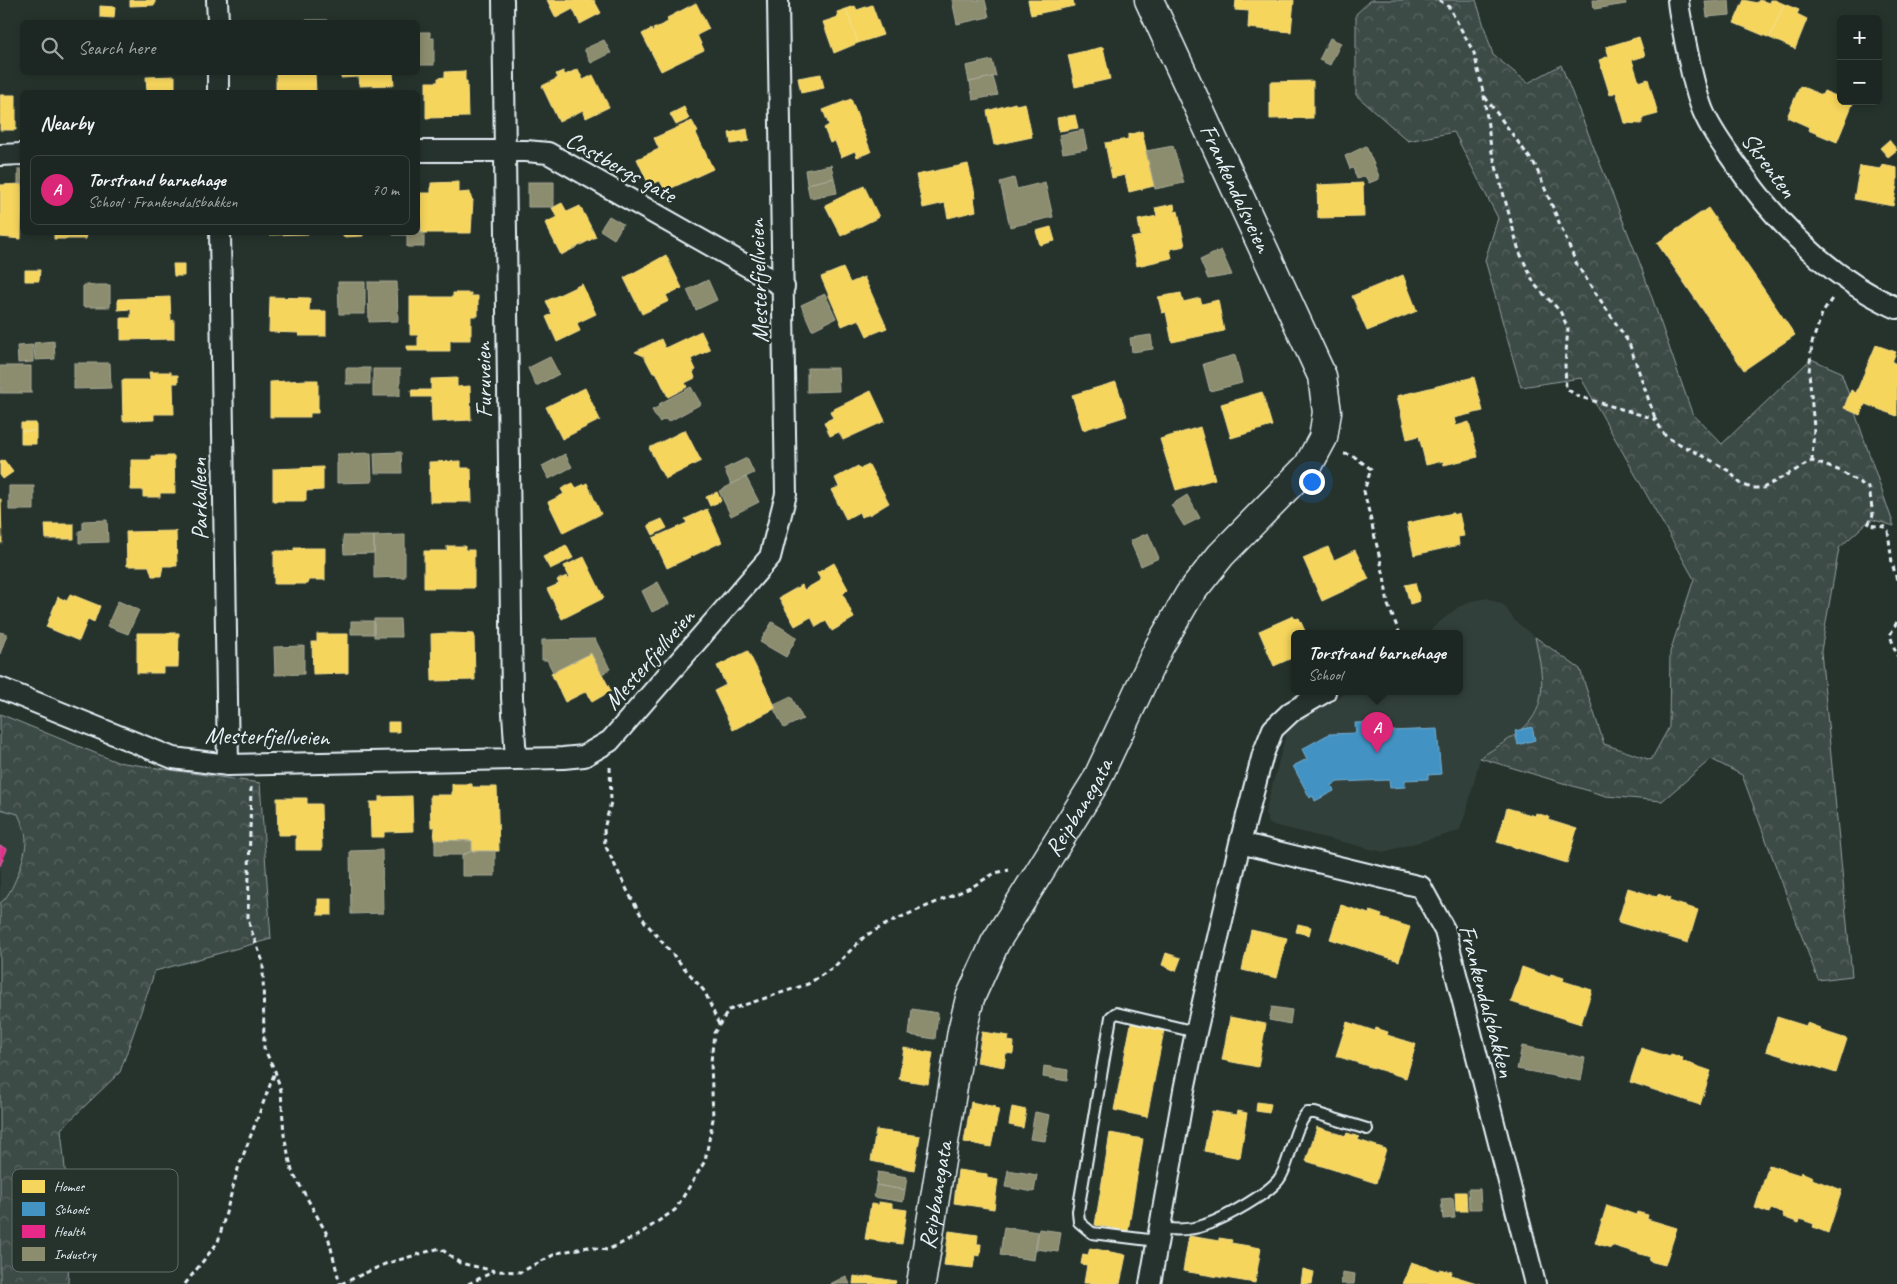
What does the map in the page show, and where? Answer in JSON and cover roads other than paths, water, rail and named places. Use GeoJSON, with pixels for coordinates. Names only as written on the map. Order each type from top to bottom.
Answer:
{"type":"FeatureCollection","features":[{"type":"Feature","properties":{"kind":"main road","name":"Frankendalsveien"},"geometry":{"type":"LineString","coordinates":[[1149,0],[1322,376]]}},
{"type":"Feature","properties":{"kind":"main road","name":"Reipbanegata"},"geometry":{"type":"LineString","coordinates":[[921,1284],[962,1031],[970,998],[995,943],[1096,780],[1159,647],[1189,595],[1221,555],[1308,466],[1323,438],[1327,412],[1322,376]]}},
{"type":"Feature","properties":{"kind":"street"},"geometry":{"type":"LineString","coordinates":[[217,0],[218,20]]}},
{"type":"Feature","properties":{"kind":"street","name":"Furuveien"},"geometry":{"type":"LineString","coordinates":[[503,0],[512,698],[516,759]]}},
{"type":"Feature","properties":{"kind":"street","name":"Mesterfjellveien"},"geometry":{"type":"LineString","coordinates":[[0,688],[173,758],[228,765],[563,758],[584,756],[610,742],[770,557],[786,494],[778,0]]}},
{"type":"Feature","properties":{"kind":"street","name":"Skrenten"},"geometry":{"type":"LineString","coordinates":[[1678,0],[1692,76],[1702,110],[1715,135],[1742,174],[1765,204],[1813,254],[1852,285],[1897,308]]}},
{"type":"Feature","properties":{"kind":"street"},"geometry":{"type":"LineString","coordinates":[[218,75],[218,90]]}},
{"type":"Feature","properties":{"kind":"street","name":"Castbergs gate"},"geometry":{"type":"LineString","coordinates":[[420,151],[548,153],[784,287]]}},
{"type":"Feature","properties":{"kind":"street"},"geometry":{"type":"LineString","coordinates":[[0,155],[20,154]]}},
{"type":"Feature","properties":{"kind":"street","name":"Parkalleen"},"geometry":{"type":"LineString","coordinates":[[220,235],[228,765]]}},
{"type":"Feature","properties":{"kind":"street"},"geometry":{"type":"LineString","coordinates":[[1150,1284],[1196,1032],[1240,843],[1263,754],[1273,729],[1291,712],[1320,695]]}},
{"type":"Feature","properties":{"kind":"street","name":"Frankendalsbakken"},"geometry":{"type":"LineString","coordinates":[[1240,843],[1421,887],[1445,931],[1535,1284]]}},
{"type":"Feature","properties":{"kind":"lane"},"geometry":{"type":"LineString","coordinates":[[1196,1032],[1116,1013],[1111,1017],[1078,1211],[1079,1222],[1092,1232],[1158,1235],[1173,1230],[1204,1226],[1251,1203],[1280,1179],[1288,1161],[1299,1122],[1307,1113],[1316,1113],[1368,1129]]}},
{"type":"Feature","properties":{"kind":"place","name":"Torstrand barnehage"},"geometry":{"type":"Point","coordinates":[1377,753]}}]}
